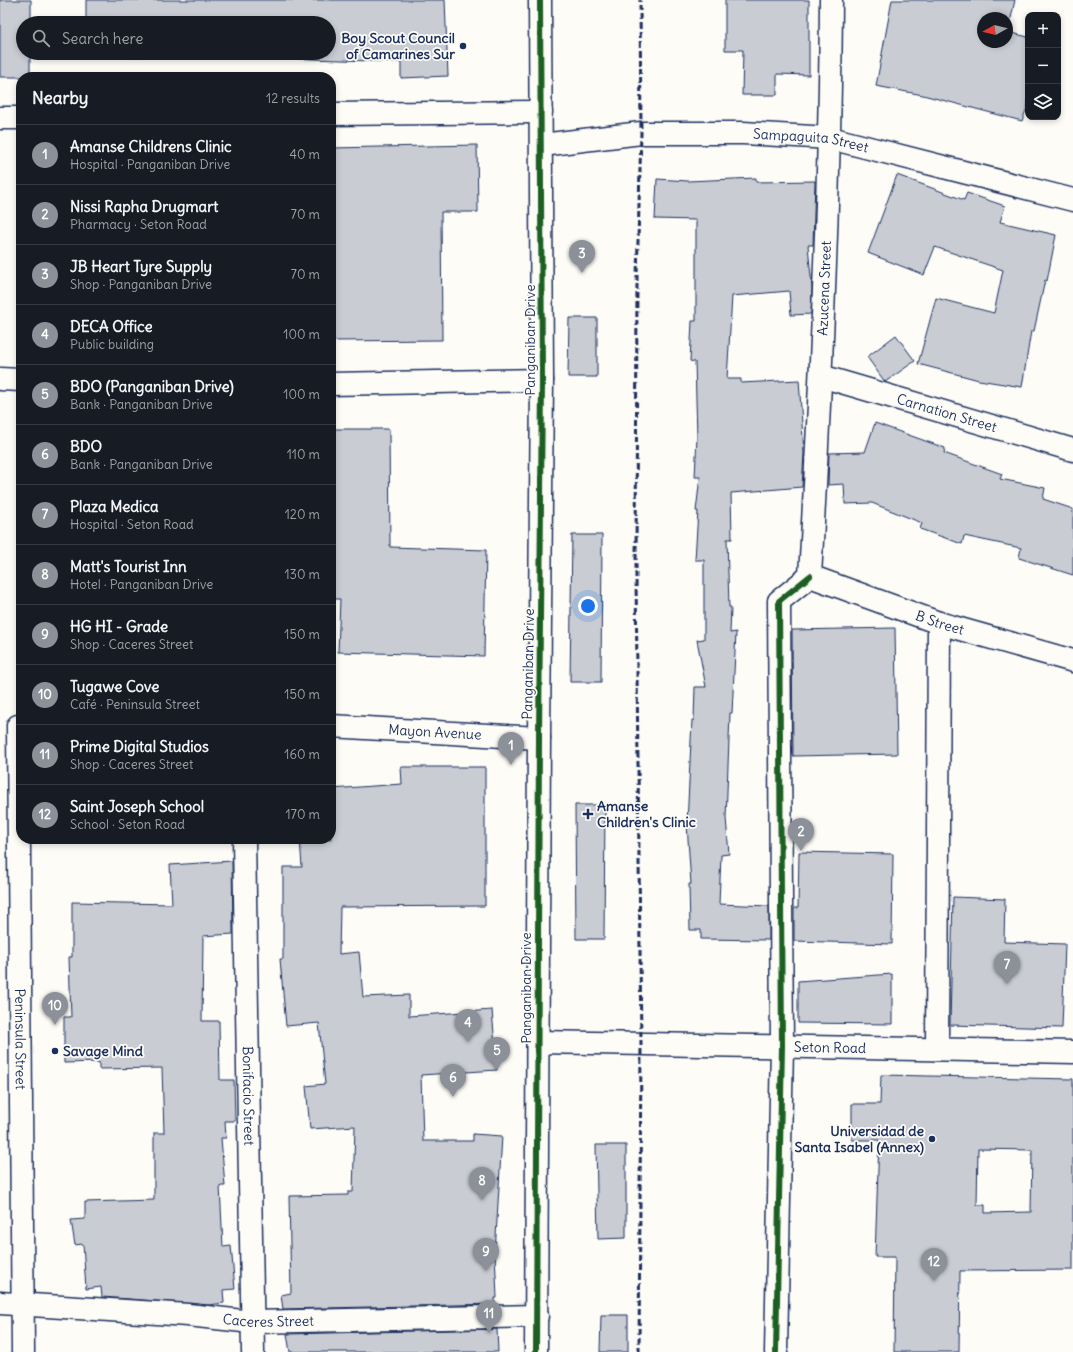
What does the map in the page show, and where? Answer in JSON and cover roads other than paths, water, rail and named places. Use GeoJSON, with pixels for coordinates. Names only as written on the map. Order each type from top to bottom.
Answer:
{"type":"FeatureCollection","features":[{"type":"Feature","properties":{"kind":"street","name":"Panganiban Drive"},"geometry":{"type":"LineString","coordinates":[[536,1352],[542,380],[542,145],[540,0]]}},
{"type":"Feature","properties":{"kind":"street","name":"Azucena Street"},"geometry":{"type":"LineString","coordinates":[[810,576],[821,376],[830,138],[831,0]]}},
{"type":"Feature","properties":{"kind":"street"},"geometry":{"type":"LineString","coordinates":[[336,114],[541,112]]}},
{"type":"Feature","properties":{"kind":"street"},"geometry":{"type":"LineString","coordinates":[[0,118],[16,118]]}},
{"type":"Feature","properties":{"kind":"street","name":"Sampaguita Street"},"geometry":{"type":"LineString","coordinates":[[542,145],[641,133],[743,132],[830,138],[1073,200]]}},
{"type":"Feature","properties":{"kind":"street","name":"Carnation Street"},"geometry":{"type":"LineString","coordinates":[[821,376],[1073,450]]}},
{"type":"Feature","properties":{"kind":"street"},"geometry":{"type":"LineString","coordinates":[[0,379],[16,380]]}},
{"type":"Feature","properties":{"kind":"street"},"geometry":{"type":"LineString","coordinates":[[336,384],[542,380]]}},
{"type":"Feature","properties":{"kind":"street"},"geometry":{"type":"LineString","coordinates":[[776,1352],[782,1046],[779,601],[810,576]]}},
{"type":"Feature","properties":{"kind":"street","name":"B Street"},"geometry":{"type":"LineString","coordinates":[[810,576],[939,623],[1073,661]]}},
{"type":"Feature","properties":{"kind":"street"},"geometry":{"type":"LineString","coordinates":[[937,1049],[939,623]]}},
{"type":"Feature","properties":{"kind":"street","name":"Peninsula Street"},"geometry":{"type":"LineString","coordinates":[[13,726],[23,1352]]}},
{"type":"Feature","properties":{"kind":"street","name":"Mayon Avenue"},"geometry":{"type":"LineString","coordinates":[[336,726],[539,738]]}},
{"type":"Feature","properties":{"kind":"street","name":"Bonifacio Street"},"geometry":{"type":"LineString","coordinates":[[244,844],[253,1352]]}},
{"type":"Feature","properties":{"kind":"street","name":"Seton Road"},"geometry":{"type":"LineString","coordinates":[[538,1042],[1073,1052]]}},
{"type":"Feature","properties":{"kind":"street","name":"Caceres Street"},"geometry":{"type":"LineString","coordinates":[[0,1303],[22,1306],[188,1315],[252,1322],[537,1316]]}},
{"type":"Feature","properties":{"kind":"railway"},"geometry":{"type":"LineString","coordinates":[[639,1352],[641,1045],[636,577],[637,277],[641,133],[640,0]]}},
{"type":"Feature","properties":{"kind":"place","name":"Boy Scout Council of Camarines Sur"},"geometry":{"type":"Point","coordinates":[463,46]}},
{"type":"Feature","properties":{"kind":"place","name":"JB Heart Tyre Supply"},"geometry":{"type":"Point","coordinates":[582,273]}},
{"type":"Feature","properties":{"kind":"place","name":"Amanse Childrens Clinic"},"geometry":{"type":"Point","coordinates":[511,765]}},
{"type":"Feature","properties":{"kind":"place","name":"Amanse Children's Clinic"},"geometry":{"type":"Point","coordinates":[588,814]}},
{"type":"Feature","properties":{"kind":"place","name":"Nissi Rapha Drugmart"},"geometry":{"type":"Point","coordinates":[801,851]}},
{"type":"Feature","properties":{"kind":"place","name":"Plaza Medica"},"geometry":{"type":"Point","coordinates":[1007,984]}},
{"type":"Feature","properties":{"kind":"place","name":"Tugawe Cove"},"geometry":{"type":"Point","coordinates":[55,1025]}},
{"type":"Feature","properties":{"kind":"place","name":"DECA Office"},"geometry":{"type":"Point","coordinates":[468,1042]}},
{"type":"Feature","properties":{"kind":"place","name":"Savage Mind"},"geometry":{"type":"Point","coordinates":[55,1051]}},
{"type":"Feature","properties":{"kind":"place","name":"BDO (Panganiban Drive)"},"geometry":{"type":"Point","coordinates":[497,1070]}},
{"type":"Feature","properties":{"kind":"place","name":"BDO"},"geometry":{"type":"Point","coordinates":[453,1097]}},
{"type":"Feature","properties":{"kind":"place","name":"Universidad de Santa Isabel (Annex)"},"geometry":{"type":"Point","coordinates":[932,1139]}},
{"type":"Feature","properties":{"kind":"place","name":"Matt's Tourist Inn"},"geometry":{"type":"Point","coordinates":[482,1200]}},
{"type":"Feature","properties":{"kind":"place","name":"HG HI - Grade"},"geometry":{"type":"Point","coordinates":[486,1271]}},
{"type":"Feature","properties":{"kind":"place","name":"Saint Joseph School"},"geometry":{"type":"Point","coordinates":[934,1281]}},
{"type":"Feature","properties":{"kind":"place","name":"Prime Digital Studios"},"geometry":{"type":"Point","coordinates":[489,1333]}}]}
